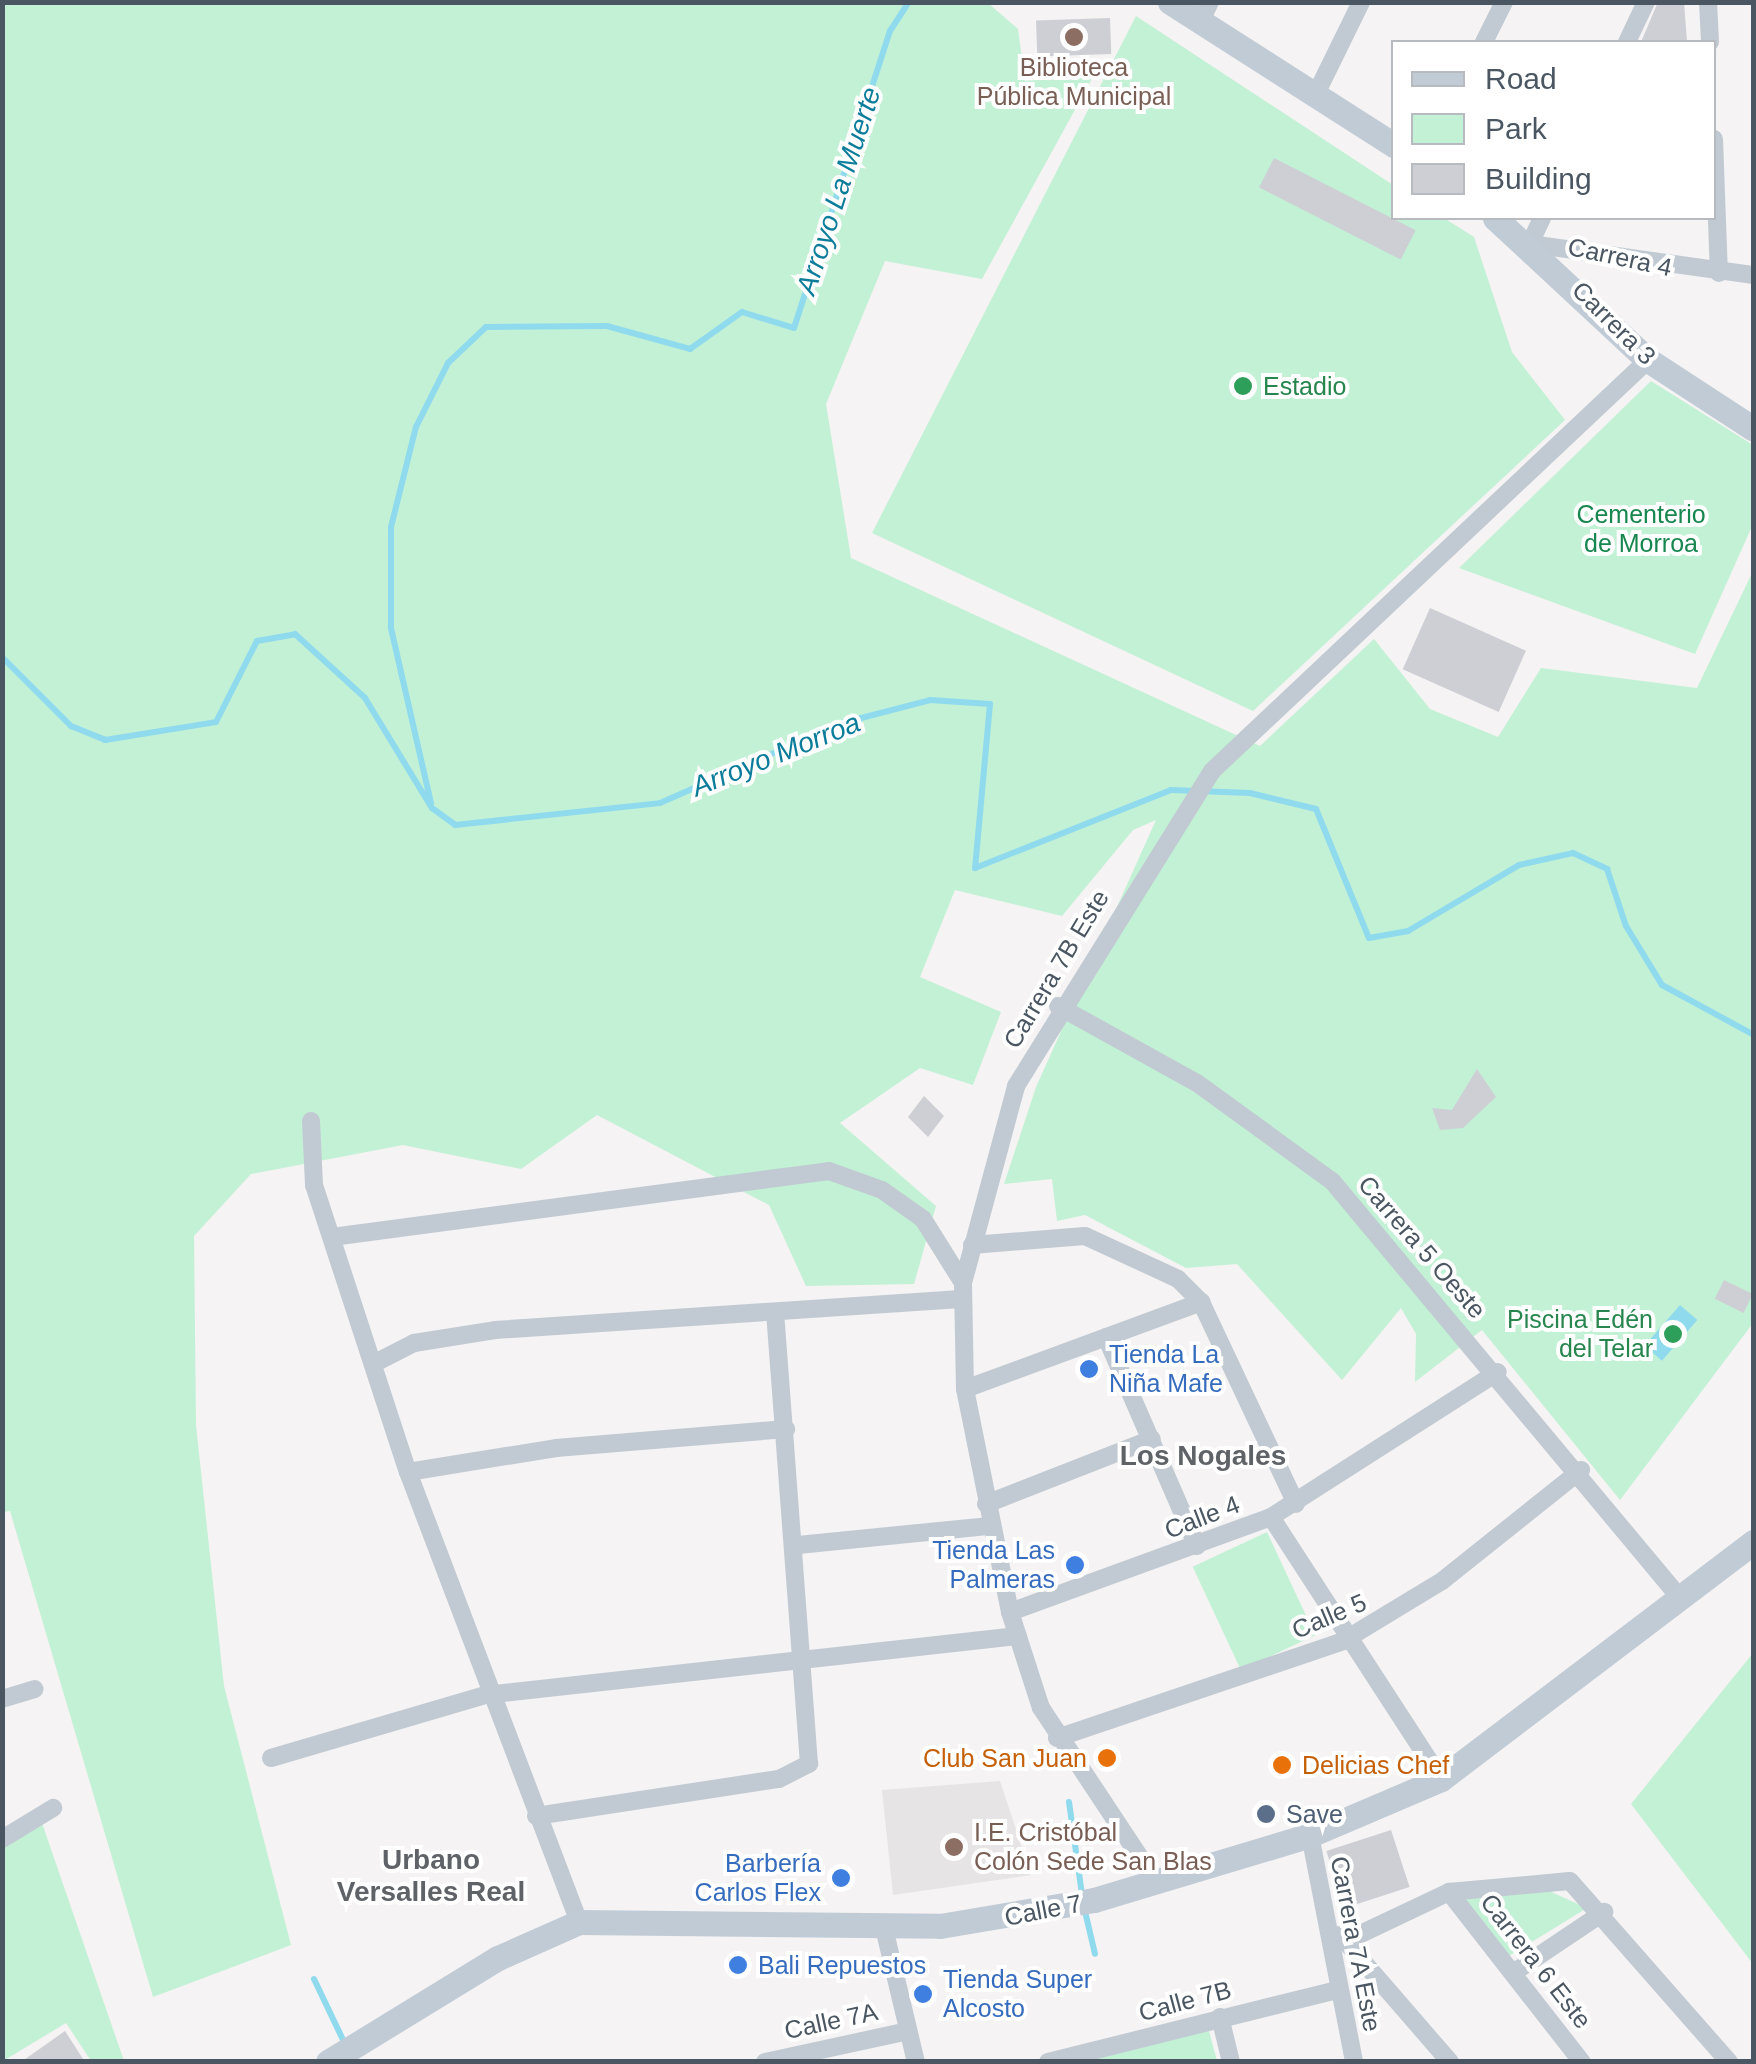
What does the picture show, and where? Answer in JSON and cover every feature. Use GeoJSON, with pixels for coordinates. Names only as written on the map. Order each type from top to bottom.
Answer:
{"type":"FeatureCollection","features":[{"type":"Feature","properties":{"kind":"street"},"geometry":{"type":"LineString","coordinates":[[1170,2],[1206,12],[1316,96],[1391,142]]}},
{"type":"Feature","properties":{"kind":"street"},"geometry":{"type":"LineString","coordinates":[[1316,96],[1360,2]]}},
{"type":"Feature","properties":{"kind":"street"},"geometry":{"type":"LineString","coordinates":[[1485,40],[1504,2]]}},
{"type":"Feature","properties":{"kind":"street"},"geometry":{"type":"LineString","coordinates":[[1628,40],[1646,2]]}},
{"type":"Feature","properties":{"kind":"street"},"geometry":{"type":"LineString","coordinates":[[1708,2],[1710,40]]}},
{"type":"Feature","properties":{"kind":"street"},"geometry":{"type":"LineString","coordinates":[[1716,193],[1719,273]]}},
{"type":"Feature","properties":{"kind":"street","name":"Carrera 4"},"geometry":{"type":"LineString","coordinates":[[1498,220],[1530,244],[1719,273],[1754,274]]}},
{"type":"Feature","properties":{"kind":"street"},"geometry":{"type":"LineString","coordinates":[[1530,244],[1541,220]]}},
{"type":"Feature","properties":{"kind":"street","name":"Carrera 3"},"geometry":{"type":"LineString","coordinates":[[1530,244],[1648,360],[1754,429]]}},
{"type":"Feature","properties":{"kind":"street","name":"Carrera 7B Este"},"geometry":{"type":"LineString","coordinates":[[1157,1882],[1057,1738],[1010,1612],[965,1389],[962,1291],[1016,1086],[1058,1006],[1212,770],[1648,360]]}},
{"type":"Feature","properties":{"kind":"street","name":"Carrera 5 Oeste"},"geometry":{"type":"LineString","coordinates":[[1058,1006],[1197,1082],[1332,1182],[1582,1470],[1680,1598]]}},
{"type":"Feature","properties":{"kind":"street"},"geometry":{"type":"LineString","coordinates":[[311,1120],[314,1185],[408,1472],[485,1694],[579,1922]]}},
{"type":"Feature","properties":{"kind":"street"},"geometry":{"type":"LineString","coordinates":[[332,1236],[829,1172],[882,1190],[923,1218],[962,1291],[775,1312],[462,1334],[414,1343],[373,1364]]}},
{"type":"Feature","properties":{"kind":"street"},"geometry":{"type":"LineString","coordinates":[[972,1245],[1085,1236],[1178,1280],[1201,1302],[1296,1504]]}},
{"type":"Feature","properties":{"kind":"street"},"geometry":{"type":"LineString","coordinates":[[965,1389],[1201,1302]]}},
{"type":"Feature","properties":{"kind":"street"},"geometry":{"type":"LineString","coordinates":[[536,1816],[804,1771],[811,1754],[798,1545],[775,1312]]}},
{"type":"Feature","properties":{"kind":"street"},"geometry":{"type":"LineString","coordinates":[[1106,1337],[1197,1546]]}},
{"type":"Feature","properties":{"kind":"street","name":"Calle 4"},"geometry":{"type":"LineString","coordinates":[[1010,1612],[1271,1518],[1498,1372]]}},
{"type":"Feature","properties":{"kind":"street"},"geometry":{"type":"LineString","coordinates":[[408,1472],[556,1448],[786,1429]]}},
{"type":"Feature","properties":{"kind":"street"},"geometry":{"type":"LineString","coordinates":[[986,1504],[1152,1439]]}},
{"type":"Feature","properties":{"kind":"street","name":"Calle 5"},"geometry":{"type":"LineString","coordinates":[[1057,1738],[1344,1641],[1430,1590],[1582,1470]]}},
{"type":"Feature","properties":{"kind":"street"},"geometry":{"type":"LineString","coordinates":[[1271,1518],[1344,1641],[1441,1779]]}},
{"type":"Feature","properties":{"kind":"street"},"geometry":{"type":"LineString","coordinates":[[798,1545],[990,1526]]}},
{"type":"Feature","properties":{"kind":"street","name":"Calle 7"},"geometry":{"type":"LineString","coordinates":[[341,2052],[498,1958],[579,1922],[884,1928],[1085,1902],[1310,1835],[1441,1779],[1754,1541]]}},
{"type":"Feature","properties":{"kind":"street"},"geometry":{"type":"LineString","coordinates":[[271,1758],[485,1694],[1018,1636]]}},
{"type":"Feature","properties":{"kind":"street"},"geometry":{"type":"LineString","coordinates":[[2,1700],[34,1688]]}},
{"type":"Feature","properties":{"kind":"street"},"geometry":{"type":"LineString","coordinates":[[2,1839],[52,1808]]}},
{"type":"Feature","properties":{"kind":"street","name":"Carrera 7A Este"},"geometry":{"type":"LineString","coordinates":[[1310,1835],[1336,1990],[1354,2062]]}},
{"type":"Feature","properties":{"kind":"street"},"geometry":{"type":"LineString","coordinates":[[1350,1938],[1449,1892],[1570,1880],[1604,1912],[1729,2062]]}},
{"type":"Feature","properties":{"kind":"street","name":"Carrera 6 Este"},"geometry":{"type":"LineString","coordinates":[[1449,1892],[1582,2062]]}},
{"type":"Feature","properties":{"kind":"street"},"geometry":{"type":"LineString","coordinates":[[1513,1973],[1604,1912]]}},
{"type":"Feature","properties":{"kind":"street"},"geometry":{"type":"LineString","coordinates":[[884,1928],[916,2062]]}},
{"type":"Feature","properties":{"kind":"street"},"geometry":{"type":"LineString","coordinates":[[1325,1931],[1350,1938],[1450,2062]]}},
{"type":"Feature","properties":{"kind":"street","name":"Calle 7B"},"geometry":{"type":"LineString","coordinates":[[1055,2061],[1336,1990]]}},
{"type":"Feature","properties":{"kind":"street"},"geometry":{"type":"LineString","coordinates":[[1220,2017],[1231,2062]]}},
{"type":"Feature","properties":{"kind":"street","name":"Calle 7A"},"geometry":{"type":"LineString","coordinates":[[765,2062],[908,2031]]}},
{"type":"Feature","properties":{"kind":"shaded area","name":"I.E. Cristóbal Colón Sede San Blas"},"geometry":{"type":"Polygon","coordinates":[[[1000,1781],[1031,1875],[893,1895],[882,1790],[1000,1781]]]}},
{"type":"Feature","properties":{"kind":"green space"},"geometry":{"type":"Polygon","coordinates":[[[3,3],[988,3],[1018,29],[1025,81],[1094,75],[982,279],[885,261],[826,404],[851,558],[1260,746],[1374,639],[1430,709],[1498,737],[1541,668],[1697,688],[1753,571],[1753,1323],[1620,1500],[1482,1330],[1415,1382],[1416,1334],[1401,1308],[1342,1380],[1237,1264],[1186,1268],[1085,1215],[1057,1221],[1052,1179],[1004,1184],[1036,1087],[1156,820],[1133,830],[1062,916],[955,890],[920,977],[1001,1012],[973,1085],[920,1068],[840,1123],[936,1206],[914,1284],[806,1286],[769,1205],[597,1115],[521,1169],[403,1145],[251,1174],[194,1236],[196,1425],[224,1686],[291,1945],[153,1997],[10,1511],[3,1512],[3,3]]]}},
{"type":"Feature","properties":{"kind":"green space","name":"Estadio"},"geometry":{"type":"Polygon","coordinates":[[[1136,16],[1391,184],[1391,220],[1447,220],[1474,237],[1512,352],[1565,420],[1253,711],[872,533],[1136,16]]]}},
{"type":"Feature","properties":{"kind":"green space","name":"Cementerio de Morroa"},"geometry":{"type":"Polygon","coordinates":[[[1651,381],[1753,445],[1753,524],[1695,654],[1459,568],[1651,381]]]}},
{"type":"Feature","properties":{"kind":"green space"},"geometry":{"type":"Polygon","coordinates":[[[1267,1532],[1315,1635],[1241,1670],[1193,1567],[1267,1532]]]}},
{"type":"Feature","properties":{"kind":"green space"},"geometry":{"type":"Polygon","coordinates":[[[1753,1653],[1753,1964],[1631,1804],[1753,1653]]]}},
{"type":"Feature","properties":{"kind":"green space"},"geometry":{"type":"Polygon","coordinates":[[[42,1823],[124,2061],[91,2061],[66,2023],[3,2061],[2,1846],[42,1823]]]}},
{"type":"Feature","properties":{"kind":"green space"},"geometry":{"type":"Polygon","coordinates":[[[1549,1891],[1587,1908],[1504,1959],[1463,1899],[1549,1891]]]}},
{"type":"Feature","properties":{"kind":"green space"},"geometry":{"type":"Polygon","coordinates":[[[1208,2027],[1217,2061],[1066,2062],[1208,2027]]]}},
{"type":"Feature","properties":{"kind":"water","name":"Piscina Edén del Telar"},"geometry":{"type":"Polygon","coordinates":[[[1680,1305],[1697,1320],[1662,1361],[1645,1346],[1680,1305]]]}},
{"type":"Feature","properties":{"kind":"building"},"geometry":{"type":"Polygon","coordinates":[[[1658,2],[1684,2],[1687,40],[1642,40],[1658,2]]]}},
{"type":"Feature","properties":{"kind":"building","name":"Biblioteca Pública Municipal"},"geometry":{"type":"Polygon","coordinates":[[[1110,18],[1111,54],[1037,57],[1036,21],[1110,18]]]}},
{"type":"Feature","properties":{"kind":"building"},"geometry":{"type":"Polygon","coordinates":[[[1274,158],[1416,230],[1401,260],[1259,187],[1274,158]]]}},
{"type":"Feature","properties":{"kind":"building"},"geometry":{"type":"Polygon","coordinates":[[[1430,608],[1526,651],[1499,712],[1403,669],[1430,608]]]}},
{"type":"Feature","properties":{"kind":"building"},"geometry":{"type":"Polygon","coordinates":[[[1477,1069],[1496,1097],[1463,1128],[1440,1130],[1432,1108],[1452,1110],[1477,1069]]]}},
{"type":"Feature","properties":{"kind":"building"},"geometry":{"type":"Polygon","coordinates":[[[924,1096],[944,1116],[928,1137],[908,1117],[924,1096]]]}},
{"type":"Feature","properties":{"kind":"building"},"geometry":{"type":"Polygon","coordinates":[[[1724,1280],[1753,1294],[1744,1313],[1715,1299],[1724,1280]]]}},
{"type":"Feature","properties":{"kind":"building"},"geometry":{"type":"Polygon","coordinates":[[[1391,1830],[1410,1887],[1345,1908],[1326,1851],[1391,1830]]]}},
{"type":"Feature","properties":{"kind":"building"},"geometry":{"type":"Polygon","coordinates":[[[65,2031],[85,2062],[21,2062],[65,2031]]]}},
{"type":"Feature","properties":{"kind":"waterway","name":"Arroyo La Muerte"},"geometry":{"type":"LineString","coordinates":[[431,803],[391,628],[391,527],[416,427],[448,363],[486,327],[607,326],[690,349],[742,312],[794,328],[890,31],[909,2]]}},
{"type":"Feature","properties":{"kind":"waterway","name":"Arroyo Morroa"},"geometry":{"type":"LineString","coordinates":[[2,657],[71,726],[105,740],[216,722],[257,641],[295,634],[365,698],[432,808],[455,825],[660,803],[842,723],[930,700],[990,704],[975,868],[1171,790],[1250,793],[1316,809],[1369,938],[1408,931],[1519,865],[1573,853],[1607,869],[1626,926],[1662,985],[1754,1035]]}},
{"type":"Feature","properties":{"kind":"waterway"},"geometry":{"type":"LineString","coordinates":[[1069,1802],[1082,1894]]}},
{"type":"Feature","properties":{"kind":"waterway"},"geometry":{"type":"LineString","coordinates":[[1084,1907],[1095,1954]]}},
{"type":"Feature","properties":{"kind":"waterway"},"geometry":{"type":"LineString","coordinates":[[314,1979],[345,2044]]}},
{"type":"Feature","properties":{"kind":"place","name":"Biblioteca Pública Municipal"},"geometry":{"type":"Point","coordinates":[1074,37]}},
{"type":"Feature","properties":{"kind":"place","name":"Estadio"},"geometry":{"type":"Point","coordinates":[1243,386]}},
{"type":"Feature","properties":{"kind":"place","name":"Piscina Edén del Telar"},"geometry":{"type":"Point","coordinates":[1673,1334]}},
{"type":"Feature","properties":{"kind":"place","name":"Tienda La Niña Mafe"},"geometry":{"type":"Point","coordinates":[1089,1369]}},
{"type":"Feature","properties":{"kind":"place","name":"Tienda Las Palmeras"},"geometry":{"type":"Point","coordinates":[1075,1565]}},
{"type":"Feature","properties":{"kind":"place","name":"Club San Juan"},"geometry":{"type":"Point","coordinates":[1107,1758]}},
{"type":"Feature","properties":{"kind":"place","name":"Delicias Chef"},"geometry":{"type":"Point","coordinates":[1282,1765]}},
{"type":"Feature","properties":{"kind":"place","name":"Save"},"geometry":{"type":"Point","coordinates":[1266,1814]}},
{"type":"Feature","properties":{"kind":"place","name":"I.E. Cristóbal Colón Sede San Blas"},"geometry":{"type":"Point","coordinates":[954,1847]}},
{"type":"Feature","properties":{"kind":"place","name":"Barbería Carlos Flex"},"geometry":{"type":"Point","coordinates":[841,1878]}},
{"type":"Feature","properties":{"kind":"place","name":"Bali Repuestos"},"geometry":{"type":"Point","coordinates":[738,1965]}},
{"type":"Feature","properties":{"kind":"place","name":"Tienda Super Alcosto"},"geometry":{"type":"Point","coordinates":[923,1994]}},
{"type":"Feature","properties":{"kind":"district","name":"Los Nogales"},"geometry":{"type":"Point","coordinates":[1203,1456]}},
{"type":"Feature","properties":{"kind":"district","name":"Urbano Versalles Real"},"geometry":{"type":"Point","coordinates":[431,1876]}}]}
